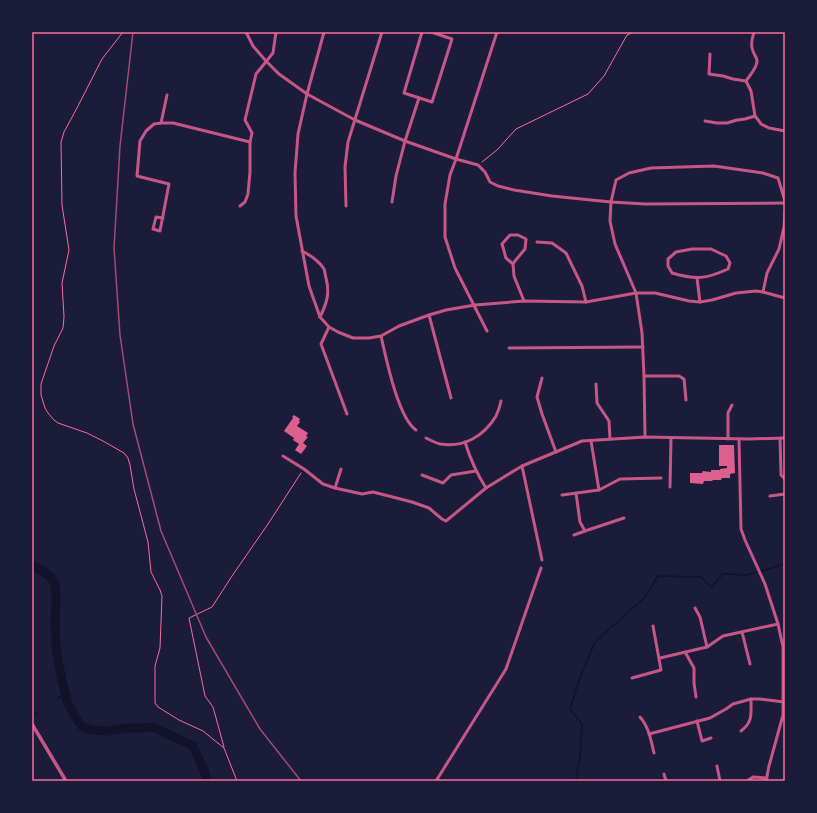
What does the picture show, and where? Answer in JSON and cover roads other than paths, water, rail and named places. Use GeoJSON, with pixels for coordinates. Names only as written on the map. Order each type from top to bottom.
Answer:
{"type":"FeatureCollection","features":[{"type":"Feature","properties":{"kind":"street"},"geometry":{"type":"LineString","coordinates":[[246,32],[253,46],[266,61],[279,74],[307,94],[355,120],[405,141],[478,165],[485,172],[490,182],[498,186],[552,196],[610,202],[645,204],[785,202],[778,178],[763,173],[714,166],[652,168],[629,173],[616,180],[610,202],[610,221],[615,244],[636,293],[643,348],[645,437]]}},
{"type":"Feature","properties":{"kind":"street"},"geometry":{"type":"LineString","coordinates":[[240,206],[245,202],[248,194],[250,172],[250,142],[252,133],[245,120],[256,74],[273,53],[276,32]]}},
{"type":"Feature","properties":{"kind":"street"},"geometry":{"type":"LineString","coordinates":[[324,32],[298,134],[295,173],[296,216],[309,286],[320,317],[329,327],[353,338],[369,338],[380,336],[399,326],[429,315],[446,310],[475,305],[524,302],[586,302],[636,293],[655,293],[700,302],[736,293],[763,292],[785,298]]}},
{"type":"Feature","properties":{"kind":"street"},"geometry":{"type":"LineString","coordinates":[[346,206],[345,167],[348,142],[382,32]]}},
{"type":"Feature","properties":{"kind":"street"},"geometry":{"type":"LineString","coordinates":[[422,32],[404,93],[432,102],[452,39],[438,33],[431,32]]}},
{"type":"Feature","properties":{"kind":"street"},"geometry":{"type":"LineString","coordinates":[[487,331],[455,268],[445,237],[445,204],[450,175],[498,32]]}},
{"type":"Feature","properties":{"kind":"street"},"geometry":{"type":"LineString","coordinates":[[746,81],[756,66],[757,60],[752,51],[752,39],[754,32]]}},
{"type":"Feature","properties":{"kind":"street"},"geometry":{"type":"LineString","coordinates":[[710,54],[709,74],[746,81]]}},
{"type":"Feature","properties":{"kind":"street"},"geometry":{"type":"LineString","coordinates":[[746,81],[751,91],[755,116],[761,124],[769,128],[785,131]]}},
{"type":"Feature","properties":{"kind":"street"},"geometry":{"type":"LineString","coordinates":[[161,123],[167,96]]}},
{"type":"Feature","properties":{"kind":"street"},"geometry":{"type":"LineString","coordinates":[[392,202],[396,176],[405,141],[419,98]]}},
{"type":"Feature","properties":{"kind":"street"},"geometry":{"type":"LineString","coordinates":[[705,121],[728,123],[755,116]]}},
{"type":"Feature","properties":{"kind":"street"},"geometry":{"type":"LineString","coordinates":[[163,218],[156,217],[153,229],[160,231],[163,218],[169,184],[137,176],[140,142],[146,131],[154,124],[173,123],[250,142]]}},
{"type":"Feature","properties":{"kind":"street"},"geometry":{"type":"LineString","coordinates":[[763,292],[767,273],[779,249],[784,227],[785,213]]}},
{"type":"Feature","properties":{"kind":"street"},"geometry":{"type":"LineString","coordinates":[[513,264],[506,258],[502,244],[510,235],[518,235],[526,239],[525,249],[513,264],[514,276],[524,302]]}},
{"type":"Feature","properties":{"kind":"street"},"geometry":{"type":"LineString","coordinates":[[537,242],[552,243],[566,253],[582,286],[586,302]]}},
{"type":"Feature","properties":{"kind":"street"},"geometry":{"type":"LineString","coordinates":[[692,249],[711,249],[726,256],[730,263],[728,269],[713,276],[698,278],[672,273],[668,266],[668,259],[676,252],[692,249]]}},
{"type":"Feature","properties":{"kind":"street"},"geometry":{"type":"LineString","coordinates":[[779,249],[785,249]]}},
{"type":"Feature","properties":{"kind":"street"},"geometry":{"type":"LineString","coordinates":[[302,251],[314,258],[323,268],[327,282],[328,294],[326,305],[320,317]]}},
{"type":"Feature","properties":{"kind":"street"},"geometry":{"type":"LineString","coordinates":[[698,278],[700,302]]}},
{"type":"Feature","properties":{"kind":"street"},"geometry":{"type":"LineString","coordinates":[[429,315],[451,398]]}},
{"type":"Feature","properties":{"kind":"street"},"geometry":{"type":"LineString","coordinates":[[329,327],[321,344],[347,414]]}},
{"type":"Feature","properties":{"kind":"street"},"geometry":{"type":"LineString","coordinates":[[380,336],[395,391],[406,418],[411,427],[416,430]]}},
{"type":"Feature","properties":{"kind":"street"},"geometry":{"type":"LineString","coordinates":[[509,348],[643,348]]}},
{"type":"Feature","properties":{"kind":"street"},"geometry":{"type":"LineString","coordinates":[[644,376],[679,376],[684,379],[686,400]]}},
{"type":"Feature","properties":{"kind":"street"},"geometry":{"type":"LineString","coordinates":[[542,378],[537,397],[556,452]]}},
{"type":"Feature","properties":{"kind":"street"},"geometry":{"type":"LineString","coordinates":[[596,384],[597,403],[609,421],[610,439]]}},
{"type":"Feature","properties":{"kind":"street"},"geometry":{"type":"LineString","coordinates":[[426,438],[440,444],[455,445],[472,440],[486,430],[497,415],[501,402]]}},
{"type":"Feature","properties":{"kind":"street"},"geometry":{"type":"LineString","coordinates":[[728,439],[728,413],[732,405]]}},
{"type":"Feature","properties":{"kind":"street"},"geometry":{"type":"LineString","coordinates":[[283,456],[304,469],[323,484],[362,494],[373,492],[412,502],[429,508],[447,521],[486,488],[522,466],[582,442],[645,437],[728,439],[785,438]]}},
{"type":"Feature","properties":{"kind":"street"},"geometry":{"type":"LineString","coordinates":[[670,487],[671,438]]}},
{"type":"Feature","properties":{"kind":"street"},"geometry":{"type":"LineString","coordinates":[[780,438],[781,475],[785,479]]}},
{"type":"Feature","properties":{"kind":"street"},"geometry":{"type":"LineString","coordinates":[[739,439],[741,529],[765,584],[784,647],[784,715],[766,780],[753,777],[747,781]]}},
{"type":"Feature","properties":{"kind":"street"},"geometry":{"type":"LineString","coordinates":[[591,441],[599,490]]}},
{"type":"Feature","properties":{"kind":"street"},"geometry":{"type":"LineString","coordinates":[[465,442],[476,471],[486,488]]}},
{"type":"Feature","properties":{"kind":"street"},"geometry":{"type":"LineString","coordinates":[[522,466],[542,560]]}},
{"type":"Feature","properties":{"kind":"street"},"geometry":{"type":"LineString","coordinates":[[335,488],[341,469]]}},
{"type":"Feature","properties":{"kind":"street"},"geometry":{"type":"LineString","coordinates":[[422,475],[443,483],[451,475],[476,471]]}},
{"type":"Feature","properties":{"kind":"street"},"geometry":{"type":"LineString","coordinates":[[562,495],[599,490],[620,479],[661,478]]}},
{"type":"Feature","properties":{"kind":"street"},"geometry":{"type":"LineString","coordinates":[[576,493],[580,522],[585,531]]}},
{"type":"Feature","properties":{"kind":"street"},"geometry":{"type":"LineString","coordinates":[[770,496],[785,494]]}},
{"type":"Feature","properties":{"kind":"street"},"geometry":{"type":"LineString","coordinates":[[574,535],[624,518]]}},
{"type":"Feature","properties":{"kind":"street"},"geometry":{"type":"LineString","coordinates":[[436,781],[506,669],[541,568]]}},
{"type":"Feature","properties":{"kind":"street"},"geometry":{"type":"LineString","coordinates":[[695,608],[700,617],[707,647]]}},
{"type":"Feature","properties":{"kind":"street"},"geometry":{"type":"LineString","coordinates":[[660,658],[707,647],[723,636],[778,624]]}},
{"type":"Feature","properties":{"kind":"street"},"geometry":{"type":"LineString","coordinates":[[632,678],[662,670],[653,626]]}},
{"type":"Feature","properties":{"kind":"street"},"geometry":{"type":"LineString","coordinates":[[742,632],[750,664]]}},
{"type":"Feature","properties":{"kind":"street"},"geometry":{"type":"LineString","coordinates":[[685,652],[694,668],[696,697]]}},
{"type":"Feature","properties":{"kind":"street"},"geometry":{"type":"LineString","coordinates":[[649,734],[710,718],[733,704],[752,699],[784,702]]}},
{"type":"Feature","properties":{"kind":"street"},"geometry":{"type":"LineString","coordinates":[[740,731],[747,727],[751,718],[752,699]]}},
{"type":"Feature","properties":{"kind":"street"},"geometry":{"type":"LineString","coordinates":[[640,717],[644,721],[654,753]]}},
{"type":"Feature","properties":{"kind":"street"},"geometry":{"type":"LineString","coordinates":[[697,721],[702,741],[711,738]]}},
{"type":"Feature","properties":{"kind":"street"},"geometry":{"type":"LineString","coordinates":[[32,724],[66,781]]}},
{"type":"Feature","properties":{"kind":"street"},"geometry":{"type":"LineString","coordinates":[[717,766],[720,781]]}},
{"type":"Feature","properties":{"kind":"street"},"geometry":{"type":"LineString","coordinates":[[664,774],[666,781]]}},
{"type":"Feature","properties":{"kind":"waterway"},"geometry":{"type":"LineString","coordinates":[[577,781],[576,777],[580,757],[582,724],[570,709],[579,680],[595,642],[644,598],[658,576],[701,577],[711,587],[723,574],[747,575],[785,564]]}},
{"type":"Feature","properties":{"kind":"waterway"},"geometry":{"type":"LineString","coordinates":[[32,565],[51,577],[55,584],[56,649],[68,704],[78,721],[83,727],[91,730],[108,731],[127,728],[153,727],[193,746],[204,770],[207,781]]}},
{"type":"Feature","properties":{"kind":"waterway"},"geometry":{"type":"LineString","coordinates":[[58,698],[65,694]]}},
{"type":"Feature","properties":{"kind":"waterway"},"geometry":{"type":"LineString","coordinates":[[34,715],[38,713]]}},
{"type":"Feature","properties":{"kind":"railway"},"geometry":{"type":"LineString","coordinates":[[133,32],[120,146],[114,248],[120,335],[133,424],[161,531],[206,637],[260,729],[301,781]]}}]}
